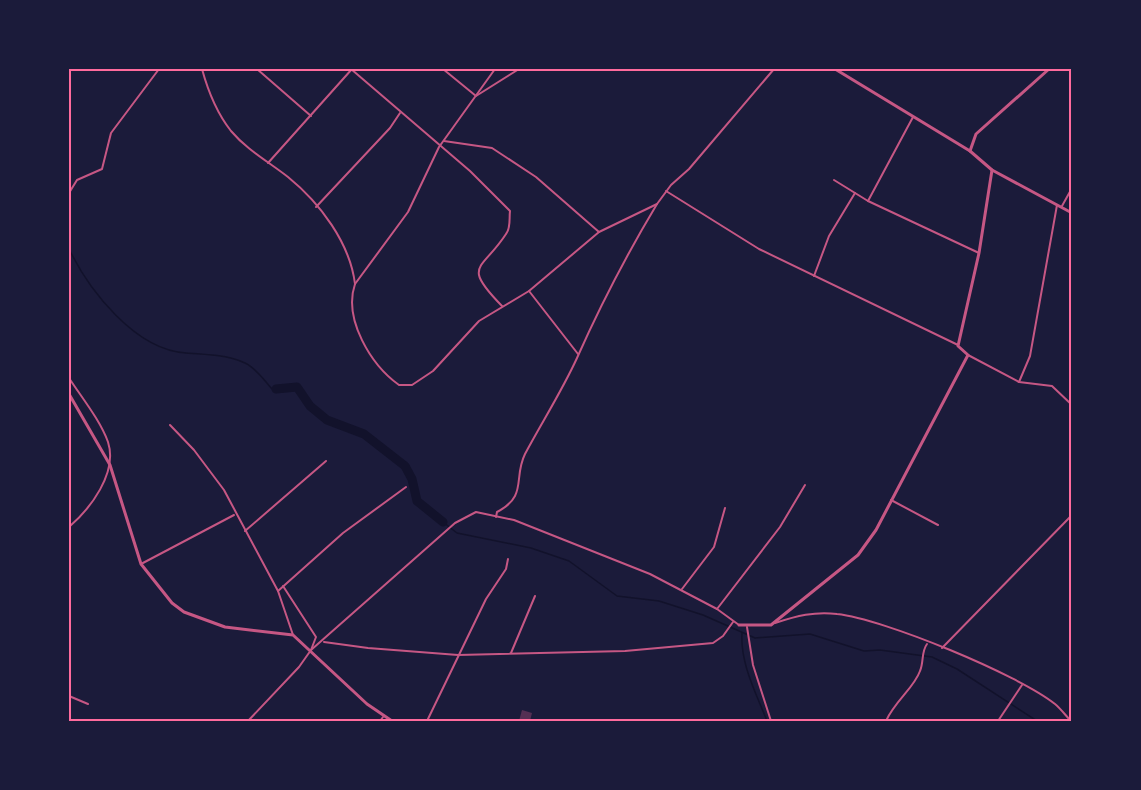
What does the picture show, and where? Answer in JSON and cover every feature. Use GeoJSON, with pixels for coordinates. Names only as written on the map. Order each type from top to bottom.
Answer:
{"type":"FeatureCollection","features":[{"type":"Feature","properties":{"kind":"street"},"geometry":{"type":"LineString","coordinates":[[69,193],[77,180],[102,169],[111,133],[159,69]]}},
{"type":"Feature","properties":{"kind":"street"},"geometry":{"type":"LineString","coordinates":[[202,69],[210,96],[231,130],[268,164],[294,183],[345,245],[352,262],[355,284]]}},
{"type":"Feature","properties":{"kind":"street"},"geometry":{"type":"LineString","coordinates":[[257,69],[311,116]]}},
{"type":"Feature","properties":{"kind":"street"},"geometry":{"type":"LineString","coordinates":[[268,164],[352,69],[439,147],[470,171],[510,211],[507,233],[479,266],[478,273],[484,287],[502,306]]}},
{"type":"Feature","properties":{"kind":"street"},"geometry":{"type":"LineString","coordinates":[[443,69],[476,96]]}},
{"type":"Feature","properties":{"kind":"street"},"geometry":{"type":"LineString","coordinates":[[495,69],[439,147],[408,212],[355,284],[352,294],[352,314],[374,363],[399,385],[412,385],[433,371],[479,321],[529,291],[599,232],[657,204]]}},
{"type":"Feature","properties":{"kind":"street"},"geometry":{"type":"LineString","coordinates":[[476,96],[519,69]]}},
{"type":"Feature","properties":{"kind":"street"},"geometry":{"type":"LineString","coordinates":[[496,517],[497,512],[510,505],[518,492],[524,457],[622,263],[657,204],[774,69]]}},
{"type":"Feature","properties":{"kind":"street"},"geometry":{"type":"LineString","coordinates":[[836,69],[970,152],[992,170],[1072,213]]}},
{"type":"Feature","properties":{"kind":"street"},"geometry":{"type":"LineString","coordinates":[[970,152],[976,134],[1049,69]]}},
{"type":"Feature","properties":{"kind":"street"},"geometry":{"type":"LineString","coordinates":[[316,207],[390,128],[400,113]]}},
{"type":"Feature","properties":{"kind":"street"},"geometry":{"type":"LineString","coordinates":[[868,201],[913,117]]}},
{"type":"Feature","properties":{"kind":"street"},"geometry":{"type":"LineString","coordinates":[[444,141],[492,148],[528,171],[599,232]]}},
{"type":"Feature","properties":{"kind":"street"},"geometry":{"type":"LineString","coordinates":[[958,346],[979,253],[992,170]]}},
{"type":"Feature","properties":{"kind":"street"},"geometry":{"type":"LineString","coordinates":[[834,180],[868,201],[979,253]]}},
{"type":"Feature","properties":{"kind":"street"},"geometry":{"type":"LineString","coordinates":[[1062,207],[1072,188]]}},
{"type":"Feature","properties":{"kind":"street"},"geometry":{"type":"LineString","coordinates":[[666,191],[759,249],[958,346],[968,355],[1019,382],[1046,383],[1072,405]]}},
{"type":"Feature","properties":{"kind":"street"},"geometry":{"type":"LineString","coordinates":[[814,276],[829,236],[855,193]]}},
{"type":"Feature","properties":{"kind":"street"},"geometry":{"type":"LineString","coordinates":[[1019,382],[1030,356],[1058,205]]}},
{"type":"Feature","properties":{"kind":"street"},"geometry":{"type":"LineString","coordinates":[[529,291],[578,354]]}},
{"type":"Feature","properties":{"kind":"street"},"geometry":{"type":"LineString","coordinates":[[771,625],[858,555],[891,500],[968,355]]}},
{"type":"Feature","properties":{"kind":"street"},"geometry":{"type":"LineString","coordinates":[[69,378],[108,443],[110,465],[141,564],[160,590],[184,612],[225,627],[293,635]]}},
{"type":"Feature","properties":{"kind":"street"},"geometry":{"type":"LineString","coordinates":[[69,394],[110,465]]}},
{"type":"Feature","properties":{"kind":"street"},"geometry":{"type":"LineString","coordinates":[[170,425],[194,450],[224,490],[278,591],[293,635],[382,719],[392,721]]}},
{"type":"Feature","properties":{"kind":"street"},"geometry":{"type":"LineString","coordinates":[[245,531],[326,461]]}},
{"type":"Feature","properties":{"kind":"street"},"geometry":{"type":"LineString","coordinates":[[69,527],[82,516],[100,489],[110,465]]}},
{"type":"Feature","properties":{"kind":"street"},"geometry":{"type":"LineString","coordinates":[[717,609],[780,527],[805,485]]}},
{"type":"Feature","properties":{"kind":"street"},"geometry":{"type":"LineString","coordinates":[[278,591],[343,534],[406,487]]}},
{"type":"Feature","properties":{"kind":"street"},"geometry":{"type":"LineString","coordinates":[[891,500],[938,525]]}},
{"type":"Feature","properties":{"kind":"street"},"geometry":{"type":"LineString","coordinates":[[681,590],[714,547],[725,508]]}},
{"type":"Feature","properties":{"kind":"street"},"geometry":{"type":"LineString","coordinates":[[311,650],[324,642],[455,523],[476,512],[514,520],[650,574],[717,609],[733,623],[747,628],[771,625],[807,613],[836,613],[867,619],[941,648],[1022,685],[1055,704],[1071,721]]}},
{"type":"Feature","properties":{"kind":"street"},"geometry":{"type":"LineString","coordinates":[[141,564],[235,514]]}},
{"type":"Feature","properties":{"kind":"street"},"geometry":{"type":"LineString","coordinates":[[941,648],[1072,515]]}},
{"type":"Feature","properties":{"kind":"street"},"geometry":{"type":"LineString","coordinates":[[427,721],[508,559]]}},
{"type":"Feature","properties":{"kind":"street"},"geometry":{"type":"LineString","coordinates":[[248,721],[299,667],[311,650],[316,637],[283,586]]}},
{"type":"Feature","properties":{"kind":"street"},"geometry":{"type":"LineString","coordinates":[[511,653],[535,596]]}},
{"type":"Feature","properties":{"kind":"street"},"geometry":{"type":"LineString","coordinates":[[324,642],[458,655],[625,651],[712,643],[723,636],[733,623]]}},
{"type":"Feature","properties":{"kind":"street"},"geometry":{"type":"LineString","coordinates":[[747,628],[753,665],[771,721]]}},
{"type":"Feature","properties":{"kind":"street"},"geometry":{"type":"LineString","coordinates":[[886,721],[896,701],[906,693],[920,671],[921,658],[928,643]]}},
{"type":"Feature","properties":{"kind":"street"},"geometry":{"type":"LineString","coordinates":[[998,721],[1006,705],[1022,685]]}},
{"type":"Feature","properties":{"kind":"street"},"geometry":{"type":"LineString","coordinates":[[69,696],[88,704]]}},
{"type":"Feature","properties":{"kind":"building"},"geometry":{"type":"Polygon","coordinates":[[[522,710],[532,713],[530,721],[519,721],[522,710]]]}},
{"type":"Feature","properties":{"kind":"waterway"},"geometry":{"type":"LineString","coordinates":[[69,249],[101,299],[132,330],[167,349],[238,360],[253,368],[272,389],[276,389]]}},
{"type":"Feature","properties":{"kind":"waterway"},"geometry":{"type":"LineString","coordinates":[[276,389],[297,387],[310,406],[327,420],[364,434],[405,466],[412,479],[417,501],[443,522]]}},
{"type":"Feature","properties":{"kind":"waterway"},"geometry":{"type":"LineString","coordinates":[[443,522],[457,533],[531,548],[569,561],[617,596],[659,601],[703,615],[755,638],[810,634],[864,651],[880,650],[932,657],[957,669],[1037,721]]}},
{"type":"Feature","properties":{"kind":"waterway"},"geometry":{"type":"LineString","coordinates":[[742,633],[746,667],[767,721]]}}]}
